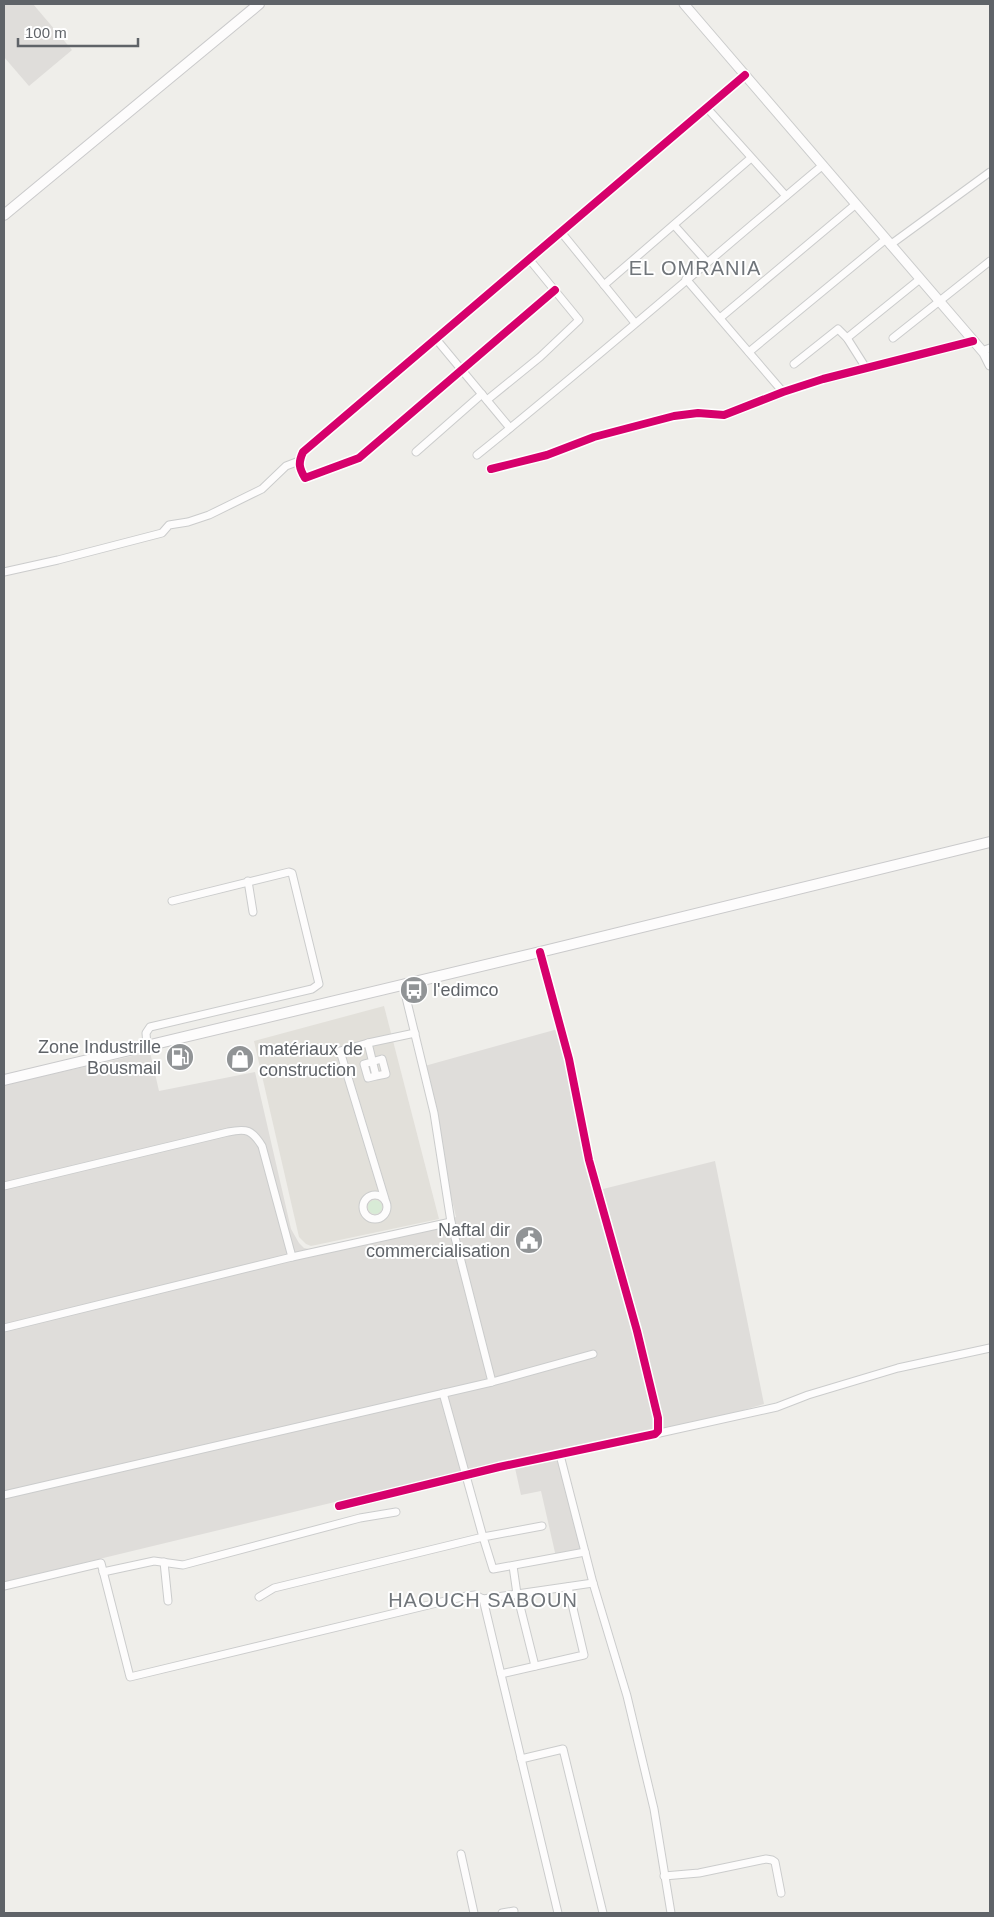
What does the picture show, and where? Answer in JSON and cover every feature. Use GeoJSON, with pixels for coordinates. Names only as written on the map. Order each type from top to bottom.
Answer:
{"type":"FeatureCollection","features":[{"type":"Feature","properties":{"kind":"main road"},"geometry":{"type":"LineString","coordinates":[[4,215],[259,4]]}},
{"type":"Feature","properties":{"kind":"main road"},"geometry":{"type":"LineString","coordinates":[[4,1080],[990,842]]}},
{"type":"Feature","properties":{"kind":"street"},"geometry":{"type":"LineString","coordinates":[[684,4],[973,341],[986,349],[990,365]]}},
{"type":"Feature","properties":{"kind":"street"},"geometry":{"type":"LineString","coordinates":[[554,290],[359,458],[305,478],[299,461],[303,452],[745,75]]}},
{"type":"Feature","properties":{"kind":"street"},"geometry":{"type":"LineString","coordinates":[[707,108],[786,196]]}},
{"type":"Feature","properties":{"kind":"street"},"geometry":{"type":"LineString","coordinates":[[604,285],[752,158]]}},
{"type":"Feature","properties":{"kind":"street"},"geometry":{"type":"LineString","coordinates":[[477,455],[557,390],[822,165]]}},
{"type":"Feature","properties":{"kind":"street"},"geometry":{"type":"LineString","coordinates":[[749,352],[888,242],[990,172]]}},
{"type":"Feature","properties":{"kind":"street"},"geometry":{"type":"LineString","coordinates":[[720,318],[856,204]]}},
{"type":"Feature","properties":{"kind":"street"},"geometry":{"type":"LineString","coordinates":[[674,225],[707,262]]}},
{"type":"Feature","properties":{"kind":"street"},"geometry":{"type":"LineString","coordinates":[[561,232],[635,323]]}},
{"type":"Feature","properties":{"kind":"street"},"geometry":{"type":"LineString","coordinates":[[416,452],[485,397],[540,357],[579,320],[529,260]]}},
{"type":"Feature","properties":{"kind":"street"},"geometry":{"type":"LineString","coordinates":[[894,338],[990,261]]}},
{"type":"Feature","properties":{"kind":"street"},"geometry":{"type":"LineString","coordinates":[[686,279],[783,392]]}},
{"type":"Feature","properties":{"kind":"street"},"geometry":{"type":"LineString","coordinates":[[847,338],[920,279]]}},
{"type":"Feature","properties":{"kind":"street"},"geometry":{"type":"LineString","coordinates":[[794,364],[838,329],[847,338],[866,368]]}},
{"type":"Feature","properties":{"kind":"street"},"geometry":{"type":"LineString","coordinates":[[436,339],[510,428]]}},
{"type":"Feature","properties":{"kind":"street"},"geometry":{"type":"LineString","coordinates":[[492,469],[547,455],[594,437],[674,416],[698,413],[724,415],[823,379],[973,341]]}},
{"type":"Feature","properties":{"kind":"street"},"geometry":{"type":"LineString","coordinates":[[4,572],[67,558],[162,533],[169,525],[188,522],[209,515],[262,489],[286,466],[299,461]]}},
{"type":"Feature","properties":{"kind":"street"},"geometry":{"type":"LineString","coordinates":[[147,1046],[146,1033],[150,1027],[312,988],[319,984],[292,873],[287,871],[172,901]]}},
{"type":"Feature","properties":{"kind":"street"},"geometry":{"type":"LineString","coordinates":[[248,881],[253,912]]}},
{"type":"Feature","properties":{"kind":"street"},"geometry":{"type":"LineString","coordinates":[[540,952],[569,1059],[589,1160],[637,1331],[656,1408],[659,1428],[655,1434]]}},
{"type":"Feature","properties":{"kind":"street"},"geometry":{"type":"LineString","coordinates":[[403,985],[434,1114],[452,1222],[492,1382]]}},
{"type":"Feature","properties":{"kind":"street"},"geometry":{"type":"LineString","coordinates":[[385,1199],[340,1051],[415,1033]]}},
{"type":"Feature","properties":{"kind":"street"},"geometry":{"type":"LineString","coordinates":[[368,1043],[373,1062]]}},
{"type":"Feature","properties":{"kind":"street"},"geometry":{"type":"LineString","coordinates":[[382,1059],[386,1074],[368,1078],[364,1064],[373,1062],[382,1059]]}},
{"type":"Feature","properties":{"kind":"street"},"geometry":{"type":"LineString","coordinates":[[4,1186],[240,1129],[250,1132],[262,1146],[292,1257]]}},
{"type":"Feature","properties":{"kind":"street"},"geometry":{"type":"LineString","coordinates":[[4,1328],[292,1257],[452,1222]]}},
{"type":"Feature","properties":{"kind":"street"},"geometry":{"type":"LineString","coordinates":[[339,1506],[466,1475],[777,1407],[808,1395],[898,1368],[990,1348]]}},
{"type":"Feature","properties":{"kind":"street"},"geometry":{"type":"LineString","coordinates":[[4,1495],[492,1382],[593,1354]]}},
{"type":"Feature","properties":{"kind":"street"},"geometry":{"type":"LineString","coordinates":[[444,1393],[493,1568],[586,1552]]}},
{"type":"Feature","properties":{"kind":"street"},"geometry":{"type":"LineString","coordinates":[[560,1455],[593,1583],[627,1696],[654,1808],[671,1913]]}},
{"type":"Feature","properties":{"kind":"street"},"geometry":{"type":"LineString","coordinates":[[103,1572],[154,1561],[183,1565],[360,1518],[396,1512]]}},
{"type":"Feature","properties":{"kind":"street"},"geometry":{"type":"LineString","coordinates":[[259,1597],[274,1588],[483,1537],[542,1526]]}},
{"type":"Feature","properties":{"kind":"street"},"geometry":{"type":"LineString","coordinates":[[164,1562],[168,1601]]}},
{"type":"Feature","properties":{"kind":"street"},"geometry":{"type":"LineString","coordinates":[[4,1586],[101,1563],[130,1677],[466,1596],[475,1595],[483,1599],[593,1583]]}},
{"type":"Feature","properties":{"kind":"street"},"geometry":{"type":"LineString","coordinates":[[513,1566],[517,1594],[535,1666]]}},
{"type":"Feature","properties":{"kind":"street"},"geometry":{"type":"LineString","coordinates":[[501,1674],[584,1655],[568,1587]]}},
{"type":"Feature","properties":{"kind":"street"},"geometry":{"type":"LineString","coordinates":[[483,1599],[558,1913]]}},
{"type":"Feature","properties":{"kind":"street"},"geometry":{"type":"LineString","coordinates":[[520,1759],[563,1749],[603,1913]]}},
{"type":"Feature","properties":{"kind":"street"},"geometry":{"type":"LineString","coordinates":[[461,1854],[474,1913]]}},
{"type":"Feature","properties":{"kind":"street"},"geometry":{"type":"LineString","coordinates":[[664,1876],[699,1872],[766,1859],[775,1862],[781,1893]]}},
{"type":"Feature","properties":{"kind":"street"},"geometry":{"type":"LineString","coordinates":[[502,1913],[514,1911]]}},
{"type":"Feature","properties":{"kind":"shaded area"},"geometry":{"type":"Polygon","coordinates":[[[4,4],[33,4],[72,50],[29,86],[4,57],[4,4]]]}},
{"type":"Feature","properties":{"kind":"shaded area"},"geometry":{"type":"Polygon","coordinates":[[[384,1006],[439,1219],[311,1246],[299,1237],[254,1041],[384,1006]]]}},
{"type":"Feature","properties":{"kind":"shaded area"},"geometry":{"type":"Polygon","coordinates":[[[558,1029],[603,1189],[715,1161],[764,1404],[660,1435],[559,1450],[582,1552],[556,1557],[541,1491],[521,1495],[513,1459],[4,1582],[4,1085],[150,1052],[159,1091],[255,1072],[291,1229],[299,1243],[304,1248],[309,1249],[456,1217],[421,1067],[558,1029]]]}},
{"type":"Feature","properties":{"kind":"green space"},"geometry":{"type":"Polygon","coordinates":[[[372,1200],[378,1200],[382,1207],[378,1214],[372,1214],[368,1210],[368,1204],[372,1200]]]}},
{"type":"Feature","properties":{"kind":"cycle path"},"geometry":{"type":"LineString","coordinates":[[555,290],[359,458],[305,478],[300,465],[303,452],[745,75]]}},
{"type":"Feature","properties":{"kind":"cycle path"},"geometry":{"type":"LineString","coordinates":[[491,469],[547,455],[594,437],[674,416],[698,413],[724,415],[823,379],[973,341]]}},
{"type":"Feature","properties":{"kind":"cycle path"},"geometry":{"type":"LineString","coordinates":[[339,1506],[499,1467],[655,1434],[658,1431],[658,1418],[637,1331],[589,1160],[569,1059],[540,952]]}},
{"type":"Feature","properties":{"kind":"place","name":"l'edimco"},"geometry":{"type":"Point","coordinates":[414,990]}},
{"type":"Feature","properties":{"kind":"place","name":"Zone Industrille Bousmail"},"geometry":{"type":"Point","coordinates":[180,1057]}},
{"type":"Feature","properties":{"kind":"place","name":"matériaux de construction"},"geometry":{"type":"Point","coordinates":[240,1059]}},
{"type":"Feature","properties":{"kind":"place","name":"Naftal dir commercialisation"},"geometry":{"type":"Point","coordinates":[529,1240]}},
{"type":"Feature","properties":{"kind":"district","name":"EL OMRANIA"},"geometry":{"type":"Point","coordinates":[695,268]}},
{"type":"Feature","properties":{"kind":"district","name":"HAOUCH SABOUN"},"geometry":{"type":"Point","coordinates":[483,1600]}}]}
